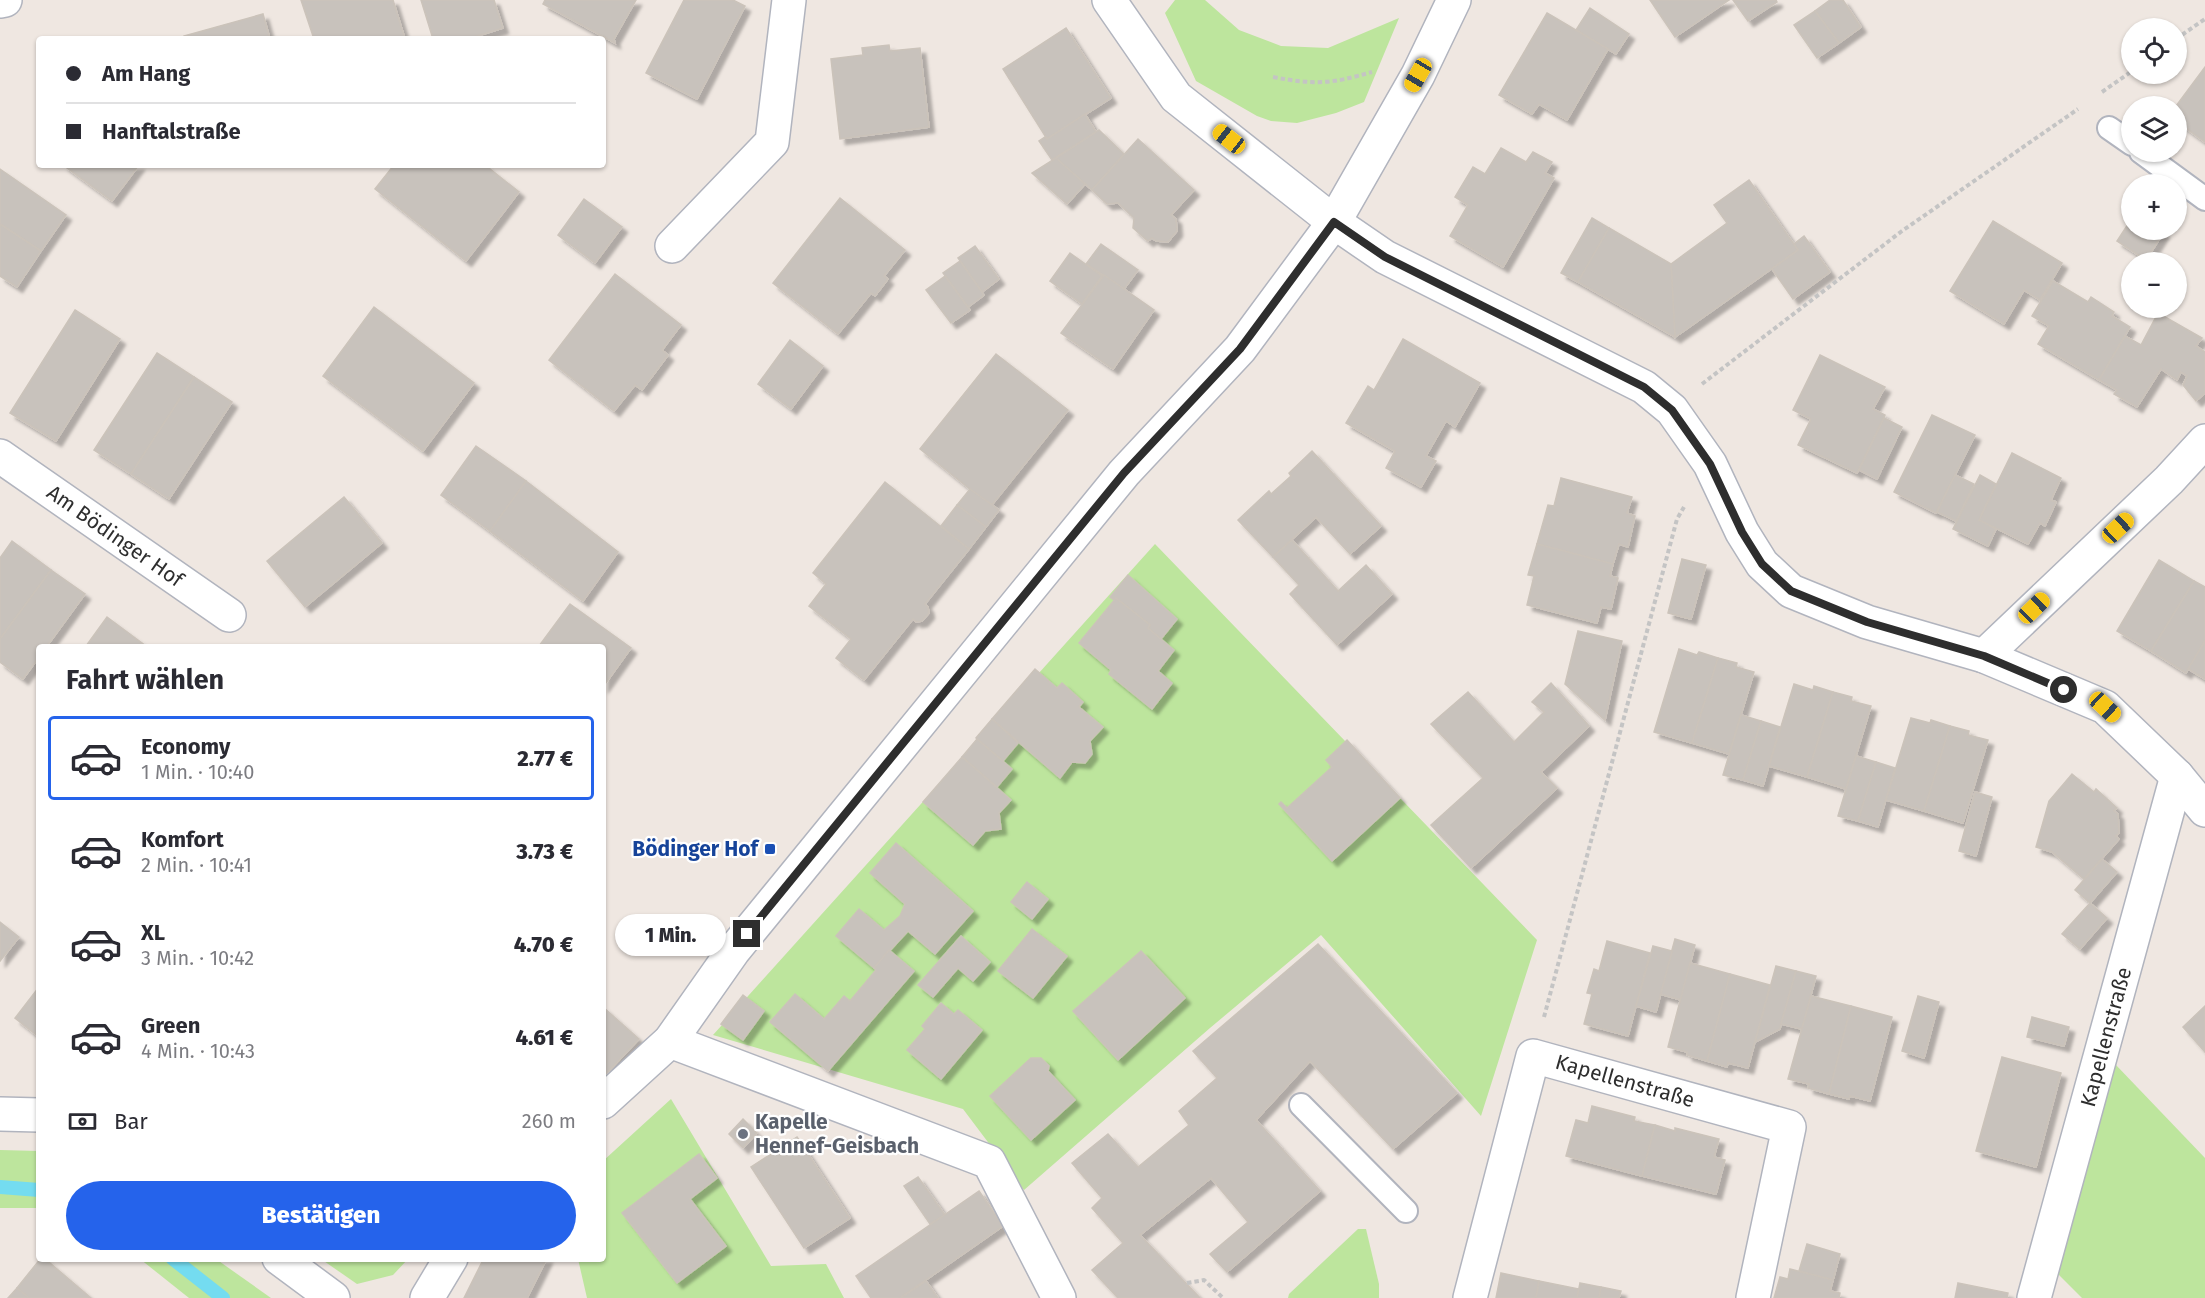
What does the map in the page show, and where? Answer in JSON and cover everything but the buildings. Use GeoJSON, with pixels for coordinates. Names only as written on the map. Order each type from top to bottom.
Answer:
{"type":"FeatureCollection","features":[{"type":"Feature","properties":{"kind":"street"},"geometry":{"type":"LineString","coordinates":[[0,1],[5,0]]}},
{"type":"Feature","properties":{"kind":"street"},"geometry":{"type":"LineString","coordinates":[[672,246],[772,142],[789,0]]}},
{"type":"Feature","properties":{"kind":"street"},"geometry":{"type":"LineString","coordinates":[[1109,0],[1176,97],[1334,222],[1385,257],[1644,387],[1672,410],[1710,464],[1747,540],[1762,564],[1791,591],[1867,622],[1984,656],[2105,707],[2177,776],[2205,810]]}},
{"type":"Feature","properties":{"kind":"street"},"geometry":{"type":"LineString","coordinates":[[606,1099],[670,1041],[734,950],[1124,473],[1240,349],[1334,222],[1418,75],[1454,0]]}},
{"type":"Feature","properties":{"kind":"street"},"geometry":{"type":"LineString","coordinates":[[1984,656],[2169,480],[2205,441]]}},
{"type":"Feature","properties":{"kind":"street","name":"Am Bödinger Hof"},"geometry":{"type":"LineString","coordinates":[[0,456],[229,615]]}},
{"type":"Feature","properties":{"kind":"street"},"geometry":{"type":"LineString","coordinates":[[2177,776],[2205,792]]}},
{"type":"Feature","properties":{"kind":"street","name":"Kapellenstraße"},"geometry":{"type":"LineString","coordinates":[[2034,1298],[2177,776]]}},
{"type":"Feature","properties":{"kind":"street"},"geometry":{"type":"LineString","coordinates":[[670,1041],[989,1162],[1059,1298]]}},
{"type":"Feature","properties":{"kind":"street","name":"Kapellenstraße"},"geometry":{"type":"LineString","coordinates":[[1470,1298],[1533,1056],[1789,1127],[1753,1298]]}},
{"type":"Feature","properties":{"kind":"street"},"geometry":{"type":"LineString","coordinates":[[0,1114],[36,1115]]}},
{"type":"Feature","properties":{"kind":"street"},"geometry":{"type":"LineString","coordinates":[[284,1262],[333,1298]]}},
{"type":"Feature","properties":{"kind":"street"},"geometry":{"type":"LineString","coordinates":[[427,1298],[449,1262]]}},
{"type":"Feature","properties":{"kind":"lane"},"geometry":{"type":"LineString","coordinates":[[2109,128],[2121,136]]}},
{"type":"Feature","properties":{"kind":"lane"},"geometry":{"type":"LineString","coordinates":[[2155,162],[2205,199]]}},
{"type":"Feature","properties":{"kind":"lane"},"geometry":{"type":"LineString","coordinates":[[1301,1105],[1406,1211]]}},
{"type":"Feature","properties":{"kind":"path"},"geometry":{"type":"LineString","coordinates":[[2187,31],[2205,19]]}},
{"type":"Feature","properties":{"kind":"path"},"geometry":{"type":"LineString","coordinates":[[1273,77],[1306,83],[1339,82],[1378,70],[1418,75]]}},
{"type":"Feature","properties":{"kind":"path"},"geometry":{"type":"LineString","coordinates":[[2098,94],[2121,78]]}},
{"type":"Feature","properties":{"kind":"path"},"geometry":{"type":"LineString","coordinates":[[1672,410],[1717,370],[1902,231],[2082,106]]}},
{"type":"Feature","properties":{"kind":"path"},"geometry":{"type":"LineString","coordinates":[[1533,1056],[1677,519],[1710,464]]}},
{"type":"Feature","properties":{"kind":"path"},"geometry":{"type":"LineString","coordinates":[[1186,1283],[1204,1280],[1223,1298]]}},
{"type":"Feature","properties":{"kind":"green space"},"geometry":{"type":"Polygon","coordinates":[[[1175,0],[1205,0],[1239,30],[1281,46],[1328,48],[1399,18],[1364,102],[1336,113],[1297,123],[1271,121],[1257,116],[1196,81],[1165,13],[1175,0]]]}},
{"type":"Feature","properties":{"kind":"green space"},"geometry":{"type":"Polygon","coordinates":[[[1155,544],[1537,940],[1481,1116],[1321,935],[1024,1190],[963,1109],[713,1035],[1155,544]]]}},
{"type":"Feature","properties":{"kind":"green space"},"geometry":{"type":"Polygon","coordinates":[[[2115,1064],[2205,1158],[2205,1298],[2082,1298],[2057,1273],[2115,1064]]]}},
{"type":"Feature","properties":{"kind":"green space"},"geometry":{"type":"Polygon","coordinates":[[[671,1099],[771,1266],[826,1264],[844,1298],[587,1298],[579,1262],[606,1262],[606,1158],[671,1099]]]}},
{"type":"Feature","properties":{"kind":"green space"},"geometry":{"type":"Polygon","coordinates":[[[0,1150],[36,1151],[36,1208],[0,1208],[0,1150]]]}},
{"type":"Feature","properties":{"kind":"green space"},"geometry":{"type":"Polygon","coordinates":[[[1358,1229],[1366,1229],[1379,1284],[1379,1298],[1288,1298],[1289,1294],[1358,1229]]]}},
{"type":"Feature","properties":{"kind":"green space"},"geometry":{"type":"Polygon","coordinates":[[[144,1262],[220,1262],[271,1298],[189,1298],[144,1262]]]}},
{"type":"Feature","properties":{"kind":"green space"},"geometry":{"type":"Polygon","coordinates":[[[325,1262],[405,1262],[393,1275],[357,1284],[325,1262]]]}},
{"type":"Feature","properties":{"kind":"waterway"},"geometry":{"type":"LineString","coordinates":[[0,1187],[36,1190]]}},
{"type":"Feature","properties":{"kind":"waterway"},"geometry":{"type":"LineString","coordinates":[[177,1262],[223,1298]]}},
{"type":"Feature","properties":{"kind":"place","name":"Bödinger Hof"},"geometry":{"type":"Point","coordinates":[770,849]}},
{"type":"Feature","properties":{"kind":"place","name":"Kapelle Hennef-Geisbach"},"geometry":{"type":"Point","coordinates":[743,1134]}},
{"type":"Feature","properties":{"kind":"route"},"geometry":{"type":"LineString","coordinates":[[747,934],[1124,473],[1240,349],[1334,222],[1385,257],[1644,387],[1672,410],[1710,464],[1742,532],[1762,564],[1791,591],[1867,622],[1984,656],[2064,690]]}}]}
